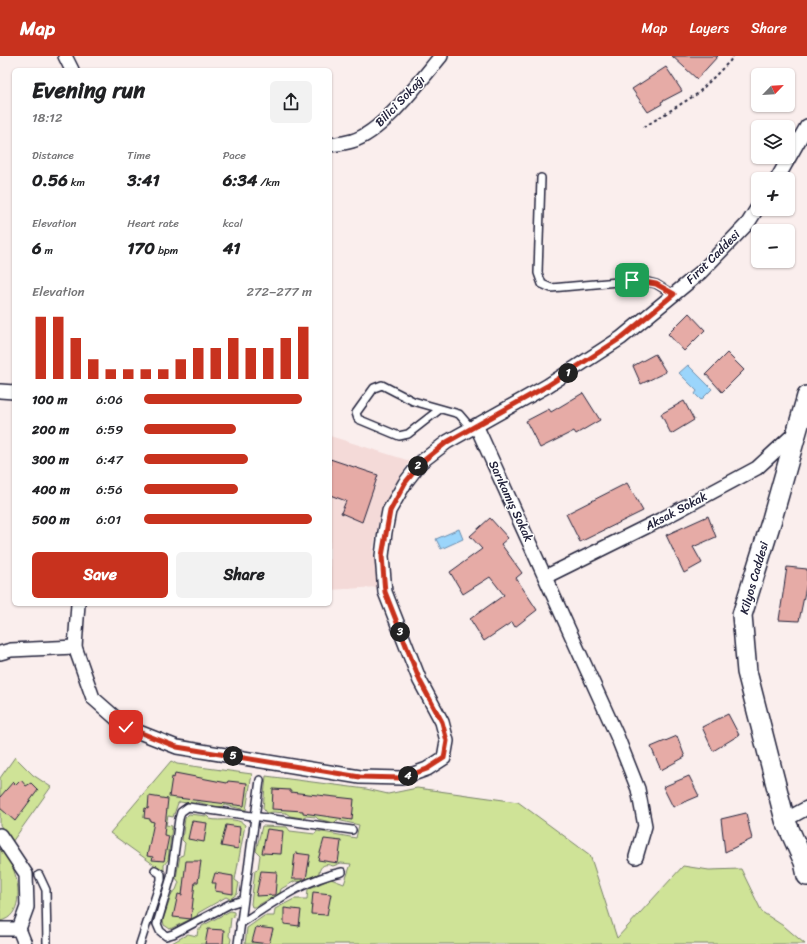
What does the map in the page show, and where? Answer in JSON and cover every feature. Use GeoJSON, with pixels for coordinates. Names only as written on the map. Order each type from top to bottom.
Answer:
{"type":"FeatureCollection","features":[{"type":"Feature","properties":{"kind":"street"},"geometry":{"type":"LineString","coordinates":[[65,56],[71,68]]}},
{"type":"Feature","properties":{"kind":"street","name":"Bilici Sokağı"},"geometry":{"type":"LineString","coordinates":[[332,145],[352,141],[377,127],[413,90],[441,56]]}},
{"type":"Feature","properties":{"kind":"street"},"geometry":{"type":"LineString","coordinates":[[781,172],[807,126]]}},
{"type":"Feature","properties":{"kind":"street","name":"Fırat Caddesi"},"geometry":{"type":"LineString","coordinates":[[78,606],[74,647],[93,698],[126,727],[177,747],[360,777],[402,778],[427,769],[444,758],[447,741],[442,722],[420,681],[385,592],[382,556],[385,532],[390,511],[405,483],[417,468],[447,442],[547,386],[621,338],[701,272],[752,216]]}},
{"type":"Feature","properties":{"kind":"street"},"geometry":{"type":"LineString","coordinates":[[0,391],[12,392]]}},
{"type":"Feature","properties":{"kind":"street","name":"Kilyos Caddesi"},"geometry":{"type":"LineString","coordinates":[[807,396],[798,431],[742,615],[747,672],[785,820],[804,862],[807,876]]}},
{"type":"Feature","properties":{"kind":"street","name":"Sarıkamış Sokak"},"geometry":{"type":"LineString","coordinates":[[473,427],[546,577],[617,736],[638,789],[645,826],[636,857]]}},
{"type":"Feature","properties":{"kind":"street","name":"Aksak Sokak"},"geometry":{"type":"LineString","coordinates":[[546,577],[662,519],[757,468],[798,431]]}},
{"type":"Feature","properties":{"kind":"street"},"geometry":{"type":"LineString","coordinates":[[0,653],[18,650],[74,647]]}},
{"type":"Feature","properties":{"kind":"street"},"geometry":{"type":"LineString","coordinates":[[785,820],[807,808]]}},
{"type":"Feature","properties":{"kind":"street"},"geometry":{"type":"LineString","coordinates":[[0,835],[26,874],[27,907],[19,929],[25,944]]}},
{"type":"Feature","properties":{"kind":"street"},"geometry":{"type":"LineString","coordinates":[[0,929],[19,929]]}},
{"type":"Feature","properties":{"kind":"lane"},"geometry":{"type":"LineString","coordinates":[[540,178],[538,272],[542,284],[551,288],[640,280],[656,284],[674,294]]}},
{"type":"Feature","properties":{"kind":"lane"},"geometry":{"type":"LineString","coordinates":[[440,409],[408,434],[399,436],[358,419],[356,413],[374,388],[382,385],[412,401],[459,414],[473,427]]}},
{"type":"Feature","properties":{"kind":"lane"},"geometry":{"type":"LineString","coordinates":[[238,944],[260,780]]}},
{"type":"Feature","properties":{"kind":"lane"},"geometry":{"type":"LineString","coordinates":[[243,900],[230,904],[173,934],[166,936],[160,931],[157,924],[171,877],[179,819],[182,812],[188,807],[352,830]]}},
{"type":"Feature","properties":{"kind":"lane"},"geometry":{"type":"LineString","coordinates":[[140,944],[161,880],[161,874],[155,870]]}},
{"type":"Feature","properties":{"kind":"lane"},"geometry":{"type":"LineString","coordinates":[[240,924],[289,894],[328,874],[342,872]]}},
{"type":"Feature","properties":{"kind":"lane"},"geometry":{"type":"LineString","coordinates":[[39,875],[46,890],[47,944]]}},
{"type":"Feature","properties":{"kind":"path"},"geometry":{"type":"LineString","coordinates":[[644,127],[698,94],[733,56]]}},
{"type":"Feature","properties":{"kind":"shaded area"},"geometry":{"type":"Polygon","coordinates":[[[332,437],[410,461],[393,487],[379,519],[373,549],[377,587],[332,590],[332,437]]]}},
{"type":"Feature","properties":{"kind":"green space"},"geometry":{"type":"Polygon","coordinates":[[[15,757],[33,775],[51,787],[12,842],[0,825],[0,778],[15,757]]]}},
{"type":"Feature","properties":{"kind":"green space"},"geometry":{"type":"Polygon","coordinates":[[[171,761],[177,764],[252,774],[246,810],[225,805],[215,807],[196,802],[194,804],[178,803],[173,817],[168,816],[166,825],[172,826],[168,860],[164,865],[164,872],[110,833],[171,761]]]}},
{"type":"Feature","properties":{"kind":"green space"},"geometry":{"type":"Polygon","coordinates":[[[266,776],[366,789],[388,794],[417,788],[518,802],[590,855],[617,938],[683,866],[709,870],[741,869],[762,912],[785,927],[805,944],[245,944],[247,928],[264,916],[274,916],[275,909],[294,899],[307,899],[308,889],[331,879],[344,884],[351,864],[341,863],[333,866],[324,865],[319,873],[303,882],[295,881],[281,889],[280,893],[255,907],[252,907],[251,904],[255,870],[258,869],[260,855],[256,851],[262,826],[287,827],[290,831],[315,834],[317,831],[356,838],[359,825],[337,820],[334,823],[318,819],[316,817],[305,816],[302,818],[290,816],[286,813],[266,813],[263,808],[266,776]]]}},
{"type":"Feature","properties":{"kind":"green space"},"geometry":{"type":"Polygon","coordinates":[[[189,814],[207,816],[214,820],[233,820],[242,822],[245,825],[235,880],[239,883],[237,894],[230,899],[226,897],[198,913],[197,916],[170,929],[164,925],[163,920],[172,893],[176,890],[179,882],[176,878],[180,856],[183,855],[185,843],[182,840],[185,818],[189,814]]]}},
{"type":"Feature","properties":{"kind":"green space"},"geometry":{"type":"Polygon","coordinates":[[[0,847],[13,868],[16,878],[18,900],[16,908],[12,914],[0,921],[0,847]]]}},
{"type":"Feature","properties":{"kind":"green space"},"geometry":{"type":"Polygon","coordinates":[[[230,911],[234,912],[234,917],[231,918],[229,936],[231,939],[230,944],[170,944],[188,934],[197,936],[198,929],[201,929],[202,926],[230,911]]]}},
{"type":"Feature","properties":{"kind":"water"},"geometry":{"type":"Polygon","coordinates":[[[688,365],[712,389],[701,400],[695,394],[697,391],[679,373],[688,365]]]}},
{"type":"Feature","properties":{"kind":"water"},"geometry":{"type":"Polygon","coordinates":[[[459,529],[463,539],[441,549],[436,539],[459,529]]]}},
{"type":"Feature","properties":{"kind":"building"},"geometry":{"type":"Polygon","coordinates":[[[672,56],[718,56],[697,79],[672,56]]]}},
{"type":"Feature","properties":{"kind":"building"},"geometry":{"type":"Polygon","coordinates":[[[666,67],[682,91],[661,102],[662,104],[648,112],[632,89],[666,67]]]}},
{"type":"Feature","properties":{"kind":"building"},"geometry":{"type":"Polygon","coordinates":[[[689,313],[705,330],[684,351],[668,334],[689,313]]]}},
{"type":"Feature","properties":{"kind":"building"},"geometry":{"type":"Polygon","coordinates":[[[727,353],[744,370],[722,392],[706,374],[727,353]]]}},
{"type":"Feature","properties":{"kind":"building"},"geometry":{"type":"Polygon","coordinates":[[[655,354],[666,372],[641,384],[633,366],[655,354]]]}},
{"type":"Feature","properties":{"kind":"building"},"geometry":{"type":"Polygon","coordinates":[[[583,393],[600,420],[576,434],[574,431],[540,448],[526,421],[549,409],[551,412],[583,393]]]}},
{"type":"Feature","properties":{"kind":"building"},"geometry":{"type":"Polygon","coordinates":[[[684,401],[694,420],[671,434],[661,414],[684,401]]]}},
{"type":"Feature","properties":{"kind":"building"},"geometry":{"type":"Polygon","coordinates":[[[332,460],[378,475],[362,522],[341,513],[346,501],[332,496],[332,460]]]}},
{"type":"Feature","properties":{"kind":"building"},"geometry":{"type":"Polygon","coordinates":[[[627,483],[643,511],[580,542],[566,514],[627,483]]]}},
{"type":"Feature","properties":{"kind":"building"},"geometry":{"type":"Polygon","coordinates":[[[708,516],[716,537],[693,547],[702,563],[684,573],[666,535],[708,516]]]}},
{"type":"Feature","properties":{"kind":"building"},"geometry":{"type":"Polygon","coordinates":[[[490,518],[508,538],[501,544],[522,573],[516,578],[537,610],[515,627],[512,622],[484,641],[470,619],[504,595],[490,577],[463,594],[450,572],[482,549],[470,536],[490,518]]]}},
{"type":"Feature","properties":{"kind":"building"},"geometry":{"type":"Polygon","coordinates":[[[787,567],[807,569],[807,582],[799,621],[779,620],[787,567]]]}},
{"type":"Feature","properties":{"kind":"building"},"geometry":{"type":"Polygon","coordinates":[[[728,714],[739,735],[713,751],[702,727],[728,714]]]}},
{"type":"Feature","properties":{"kind":"building"},"geometry":{"type":"Polygon","coordinates":[[[677,736],[685,757],[661,770],[651,747],[677,736]]]}},
{"type":"Feature","properties":{"kind":"building"},"geometry":{"type":"Polygon","coordinates":[[[175,773],[227,783],[228,781],[247,783],[244,806],[169,797],[172,777],[174,778],[175,773]]]}},
{"type":"Feature","properties":{"kind":"building"},"geometry":{"type":"Polygon","coordinates":[[[689,776],[699,796],[673,807],[663,787],[689,776]]]}},
{"type":"Feature","properties":{"kind":"building"},"geometry":{"type":"Polygon","coordinates":[[[21,780],[26,786],[31,783],[38,790],[15,821],[0,808],[0,797],[13,782],[16,785],[21,780]]]}},
{"type":"Feature","properties":{"kind":"building"},"geometry":{"type":"Polygon","coordinates":[[[273,789],[354,799],[352,820],[303,813],[303,811],[272,809],[273,789]]]}},
{"type":"Feature","properties":{"kind":"building"},"geometry":{"type":"Polygon","coordinates":[[[149,796],[168,799],[164,835],[169,836],[164,861],[152,860],[153,857],[147,856],[154,822],[150,821],[150,819],[144,818],[145,808],[148,809],[149,796]]]}},
{"type":"Feature","properties":{"kind":"building"},"geometry":{"type":"Polygon","coordinates":[[[746,813],[752,839],[725,852],[721,819],[746,813]]]}},
{"type":"Feature","properties":{"kind":"building"},"geometry":{"type":"Polygon","coordinates":[[[192,821],[207,823],[204,842],[188,839],[192,821]]]}},
{"type":"Feature","properties":{"kind":"building"},"geometry":{"type":"Polygon","coordinates":[[[226,825],[240,827],[238,849],[221,846],[226,825]]]}},
{"type":"Feature","properties":{"kind":"building"},"geometry":{"type":"Polygon","coordinates":[[[267,829],[283,831],[281,854],[262,853],[267,829]]]}},
{"type":"Feature","properties":{"kind":"building"},"geometry":{"type":"Polygon","coordinates":[[[324,839],[341,841],[338,863],[318,860],[324,839]]]}},
{"type":"Feature","properties":{"kind":"building"},"geometry":{"type":"Polygon","coordinates":[[[295,853],[310,855],[306,879],[292,879],[295,853]]]}},
{"type":"Feature","properties":{"kind":"building"},"geometry":{"type":"Polygon","coordinates":[[[186,861],[201,861],[198,882],[195,882],[191,919],[173,917],[178,894],[182,895],[186,861]]]}},
{"type":"Feature","properties":{"kind":"building"},"geometry":{"type":"Polygon","coordinates":[[[261,871],[277,872],[275,895],[256,896],[261,871]]]}},
{"type":"Feature","properties":{"kind":"building"},"geometry":{"type":"Polygon","coordinates":[[[215,873],[233,876],[233,894],[215,891],[216,883],[212,883],[215,873]]]}},
{"type":"Feature","properties":{"kind":"building"},"geometry":{"type":"Polygon","coordinates":[[[313,892],[331,894],[327,915],[311,914],[313,892]]]}},
{"type":"Feature","properties":{"kind":"building"},"geometry":{"type":"Polygon","coordinates":[[[284,908],[301,910],[299,926],[284,924],[284,908]]]}},
{"type":"Feature","properties":{"kind":"building"},"geometry":{"type":"Polygon","coordinates":[[[256,927],[273,929],[269,944],[252,942],[256,927]]]}},
{"type":"Feature","properties":{"kind":"building"},"geometry":{"type":"Polygon","coordinates":[[[208,929],[224,930],[223,944],[205,944],[208,929]]]}},
{"type":"Feature","properties":{"kind":"route"},"geometry":{"type":"LineString","coordinates":[[126,727],[177,747],[360,777],[402,778],[427,769],[444,758],[447,741],[442,722],[420,681],[395,621],[385,592],[382,556],[385,532],[390,511],[405,483],[422,462],[447,442],[547,386],[621,338],[674,294],[656,284],[640,280],[632,280]]}}]}
